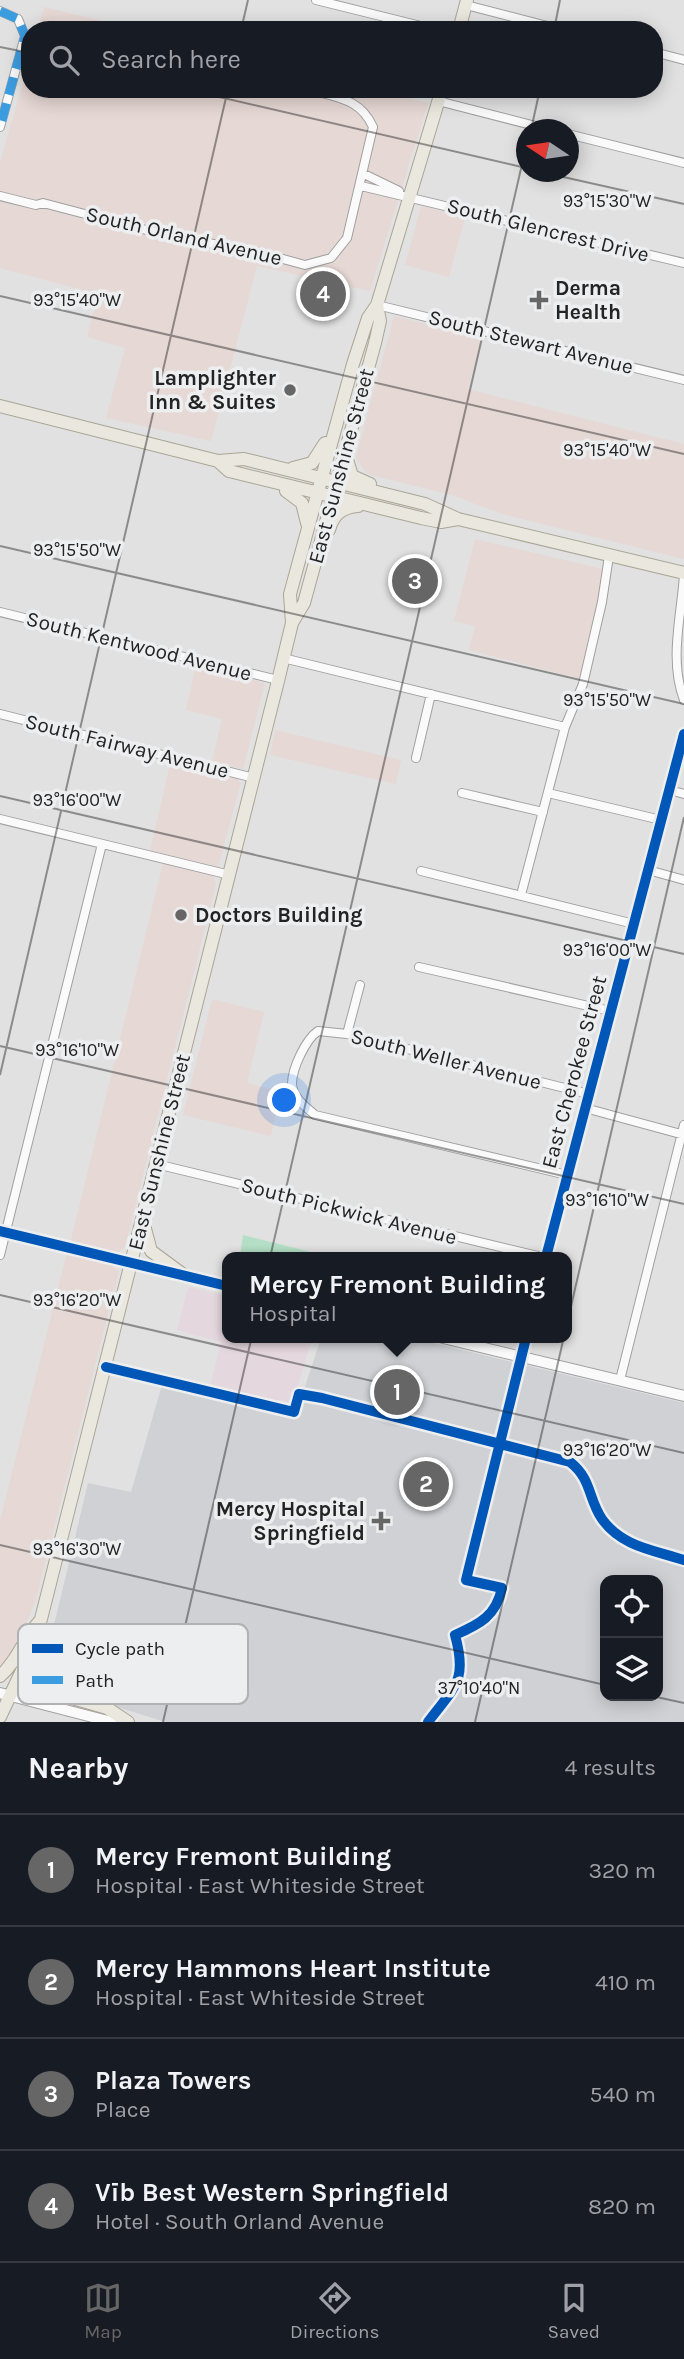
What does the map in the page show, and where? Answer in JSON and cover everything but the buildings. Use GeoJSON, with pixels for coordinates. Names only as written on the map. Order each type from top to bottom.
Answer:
{"type":"FeatureCollection","features":[{"type":"Feature","properties":{"kind":"main road"},"geometry":{"type":"LineString","coordinates":[[461,21],[466,3]]}},
{"type":"Feature","properties":{"kind":"main road","name":"East Sunshine Street"},"geometry":{"type":"LineString","coordinates":[[292,623],[290,594],[352,363],[368,318],[377,305],[412,196],[439,98]]}},
{"type":"Feature","properties":{"kind":"main road","name":"East Sunshine Street"},"geometry":{"type":"LineString","coordinates":[[40,1624],[292,623],[304,603],[380,321],[377,305]]}},
{"type":"Feature","properties":{"kind":"main road"},"geometry":{"type":"LineString","coordinates":[[279,468],[302,468],[318,458],[352,363]]}},
{"type":"Feature","properties":{"kind":"main road"},"geometry":{"type":"LineString","coordinates":[[0,406],[218,461],[244,459],[425,505],[458,519],[684,574]]}},
{"type":"Feature","properties":{"kind":"main road"},"geometry":{"type":"LineString","coordinates":[[347,441],[346,463],[352,476],[413,496],[425,505]]}},
{"type":"Feature","properties":{"kind":"main road"},"geometry":{"type":"LineString","coordinates":[[218,461],[229,471],[317,494],[441,522],[458,519]]}},
{"type":"Feature","properties":{"kind":"main road"},"geometry":{"type":"LineString","coordinates":[[237,473],[245,480],[296,495],[304,507],[308,528]]}},
{"type":"Feature","properties":{"kind":"main road"},"geometry":{"type":"LineString","coordinates":[[304,603],[313,587],[333,519],[348,507],[368,506]]}},
{"type":"Feature","properties":{"kind":"main road"},"geometry":{"type":"LineString","coordinates":[[143,1217],[148,1247],[160,1260],[185,1276]]}},
{"type":"Feature","properties":{"kind":"main road"},"geometry":{"type":"LineString","coordinates":[[131,1263],[222,1285]]}},
{"type":"Feature","properties":{"kind":"main road"},"geometry":{"type":"LineString","coordinates":[[465,1343],[684,1396]]}},
{"type":"Feature","properties":{"kind":"main road"},"geometry":{"type":"LineString","coordinates":[[37,1624],[41,1619]]}},
{"type":"Feature","properties":{"kind":"main road"},"geometry":{"type":"LineString","coordinates":[[0,1676],[18,1651]]}},
{"type":"Feature","properties":{"kind":"main road","name":"East Sunshine Street"},"geometry":{"type":"LineString","coordinates":[[0,1717],[5,1694],[18,1670]]}},
{"type":"Feature","properties":{"kind":"main road"},"geometry":{"type":"LineString","coordinates":[[43,1704],[112,1722]]}},
{"type":"Feature","properties":{"kind":"main road"},"geometry":{"type":"LineString","coordinates":[[92,1704],[107,1708],[128,1722]]}},
{"type":"Feature","properties":{"kind":"street"},"geometry":{"type":"LineString","coordinates":[[316,0],[401,21]]}},
{"type":"Feature","properties":{"kind":"street"},"geometry":{"type":"LineString","coordinates":[[466,3],[531,21]]}},
{"type":"Feature","properties":{"kind":"street"},"geometry":{"type":"LineString","coordinates":[[0,12],[18,19],[21,26]]}},
{"type":"Feature","properties":{"kind":"street"},"geometry":{"type":"LineString","coordinates":[[0,127],[21,51]]}},
{"type":"Feature","properties":{"kind":"street"},"geometry":{"type":"LineString","coordinates":[[663,54],[684,60]]}},
{"type":"Feature","properties":{"kind":"street","name":"South Orland Avenue"},"geometry":{"type":"LineString","coordinates":[[0,196],[36,205],[43,203],[165,235],[257,252],[305,265],[331,258],[347,238],[373,127],[366,111],[339,98]]}},
{"type":"Feature","properties":{"kind":"street"},"geometry":{"type":"LineString","coordinates":[[450,98],[516,119]]}},
{"type":"Feature","properties":{"kind":"street"},"geometry":{"type":"LineString","coordinates":[[579,137],[684,163]]}},
{"type":"Feature","properties":{"kind":"street"},"geometry":{"type":"LineString","coordinates":[[364,174],[412,196]]}},
{"type":"Feature","properties":{"kind":"street"},"geometry":{"type":"LineString","coordinates":[[361,186],[412,196]]}},
{"type":"Feature","properties":{"kind":"street","name":"South Glencrest Drive"},"geometry":{"type":"LineString","coordinates":[[412,196],[684,263]]}},
{"type":"Feature","properties":{"kind":"street","name":"South Stewart Avenue"},"geometry":{"type":"LineString","coordinates":[[377,305],[684,380]]}},
{"type":"Feature","properties":{"kind":"street"},"geometry":{"type":"LineString","coordinates":[[521,895],[565,727],[583,684],[604,591],[608,556]]}},
{"type":"Feature","properties":{"kind":"street"},"geometry":{"type":"LineString","coordinates":[[684,574],[675,661],[677,682],[684,700]]}},
{"type":"Feature","properties":{"kind":"street","name":"South Kentwood Avenue"},"geometry":{"type":"LineString","coordinates":[[0,612],[278,680]]}},
{"type":"Feature","properties":{"kind":"street","name":"South Kentwood Avenue"},"geometry":{"type":"LineString","coordinates":[[283,658],[565,727]]}},
{"type":"Feature","properties":{"kind":"street"},"geometry":{"type":"LineString","coordinates":[[416,758],[431,694]]}},
{"type":"Feature","properties":{"kind":"street","name":"South Fairway Avenue"},"geometry":{"type":"LineString","coordinates":[[0,714],[254,778]]}},
{"type":"Feature","properties":{"kind":"street","name":"East Cherokee Street"},"geometry":{"type":"LineString","coordinates":[[545,1252],[684,734]]}},
{"type":"Feature","properties":{"kind":"street"},"geometry":{"type":"LineString","coordinates":[[669,790],[684,794]]}},
{"type":"Feature","properties":{"kind":"street"},"geometry":{"type":"LineString","coordinates":[[463,793],[543,812]]}},
{"type":"Feature","properties":{"kind":"street"},"geometry":{"type":"LineString","coordinates":[[548,793],[661,820]]}},
{"type":"Feature","properties":{"kind":"street"},"geometry":{"type":"LineString","coordinates":[[0,819],[229,875]]}},
{"type":"Feature","properties":{"kind":"street"},"geometry":{"type":"LineString","coordinates":[[0,1255],[3,1232],[102,844]]}},
{"type":"Feature","properties":{"kind":"street"},"geometry":{"type":"LineString","coordinates":[[648,870],[684,880]]}},
{"type":"Feature","properties":{"kind":"street"},"geometry":{"type":"LineString","coordinates":[[421,872],[634,924]]}},
{"type":"Feature","properties":{"kind":"street"},"geometry":{"type":"LineString","coordinates":[[419,967],[610,1011]]}},
{"type":"Feature","properties":{"kind":"street"},"geometry":{"type":"LineString","coordinates":[[347,1034],[360,985]]}},
{"type":"Feature","properties":{"kind":"street","name":"South Weller Avenue"},"geometry":{"type":"LineString","coordinates":[[567,1175],[315,1115],[299,1102],[292,1084],[306,1040],[318,1031],[347,1034],[589,1094]]}},
{"type":"Feature","properties":{"kind":"street"},"geometry":{"type":"LineString","coordinates":[[585,1108],[683,1135]]}},
{"type":"Feature","properties":{"kind":"street"},"geometry":{"type":"LineString","coordinates":[[620,1380],[684,1125]]}},
{"type":"Feature","properties":{"kind":"street","name":"South Pickwick Avenue"},"geometry":{"type":"LineString","coordinates":[[156,1164],[523,1252]]}},
{"type":"Feature","properties":{"kind":"street"},"geometry":{"type":"LineString","coordinates":[[3,1232],[131,1263]]}},
{"type":"Feature","properties":{"kind":"street"},"geometry":{"type":"LineString","coordinates":[[428,1722],[449,1698],[461,1677],[462,1658],[455,1635],[493,1615],[502,1588],[466,1580],[525,1343]]}},
{"type":"Feature","properties":{"kind":"street"},"geometry":{"type":"LineString","coordinates":[[106,1367],[294,1412],[299,1394],[570,1462],[583,1472],[601,1517],[617,1535],[641,1548],[684,1560]]}},
{"type":"Feature","properties":{"kind":"shaded area"},"geometry":{"type":"Polygon","coordinates":[[[44,7],[102,21],[40,21],[44,7]]]}},
{"type":"Feature","properties":{"kind":"shaded area"},"geometry":{"type":"Polygon","coordinates":[[[21,89],[21,98],[408,98],[428,103],[370,291],[257,266],[211,441],[106,418],[125,348],[87,337],[98,294],[0,268],[0,163],[21,89]]]}},
{"type":"Feature","properties":{"kind":"shaded area"},"geometry":{"type":"Polygon","coordinates":[[[421,206],[465,217],[449,277],[405,265],[421,206]]]}},
{"type":"Feature","properties":{"kind":"shaded area"},"geometry":{"type":"Polygon","coordinates":[[[394,316],[482,338],[468,389],[684,444],[684,559],[502,514],[452,495],[367,474],[356,457],[394,316]]]}},
{"type":"Feature","properties":{"kind":"shaded area"},"geometry":{"type":"Polygon","coordinates":[[[475,539],[611,571],[585,680],[469,650],[475,626],[454,621],[475,539]]]}},
{"type":"Feature","properties":{"kind":"shaded area"},"geometry":{"type":"Polygon","coordinates":[[[196,665],[265,683],[243,769],[212,762],[222,719],[186,710],[196,665]]]}},
{"type":"Feature","properties":{"kind":"shaded area"},"geometry":{"type":"Polygon","coordinates":[[[275,730],[401,760],[396,784],[270,755],[275,730]]]}},
{"type":"Feature","properties":{"kind":"shaded area"},"geometry":{"type":"Polygon","coordinates":[[[171,761],[237,778],[241,783],[218,867],[150,851],[171,761]]]}},
{"type":"Feature","properties":{"kind":"shaded area"},"geometry":{"type":"Polygon","coordinates":[[[163,863],[213,876],[216,884],[125,1247],[116,1254],[70,1244],[163,863]]]}},
{"type":"Feature","properties":{"kind":"shaded area"},"geometry":{"type":"Polygon","coordinates":[[[212,999],[264,1012],[247,1083],[281,1091],[271,1136],[183,1115],[212,999]]]}},
{"type":"Feature","properties":{"kind":"shaded area"},"geometry":{"type":"Polygon","coordinates":[[[67,1253],[112,1264],[119,1271],[36,1599],[26,1624],[18,1624],[18,1644],[0,1673],[0,1521],[67,1253]]]}},
{"type":"Feature","properties":{"kind":"shaded area"},"geometry":{"type":"Polygon","coordinates":[[[188,1287],[222,1295],[222,1343],[311,1343],[292,1406],[210,1386],[221,1342],[177,1330],[188,1287]]]}},
{"type":"Feature","properties":{"kind":"shaded area","name":"Mercy Hospital Springfield"},"geometry":{"type":"Polygon","coordinates":[[[319,1343],[433,1343],[684,1403],[684,1722],[165,1722],[108,1704],[248,1704],[248,1624],[54,1624],[88,1483],[131,1492],[162,1385],[295,1417],[319,1343]]]}},
{"type":"Feature","properties":{"kind":"green space"},"geometry":{"type":"Polygon","coordinates":[[[243,1235],[311,1252],[241,1252],[243,1235]]]}},
{"type":"Feature","properties":{"kind":"marked path"},"geometry":{"type":"LineString","coordinates":[[0,11],[18,19],[21,26]]}},
{"type":"Feature","properties":{"kind":"marked path"},"geometry":{"type":"LineString","coordinates":[[0,127],[21,51]]}},
{"type":"Feature","properties":{"kind":"cycle path"},"geometry":{"type":"LineString","coordinates":[[547,1252],[684,734]]}},
{"type":"Feature","properties":{"kind":"cycle path"},"geometry":{"type":"LineString","coordinates":[[0,1231],[222,1285]]}},
{"type":"Feature","properties":{"kind":"cycle path"},"geometry":{"type":"LineString","coordinates":[[428,1722],[451,1691],[459,1674],[459,1651],[455,1635],[486,1618],[496,1606],[502,1588],[466,1580],[525,1343]]}},
{"type":"Feature","properties":{"kind":"cycle path"},"geometry":{"type":"LineString","coordinates":[[106,1367],[294,1412],[299,1394],[322,1398],[570,1462],[586,1482],[602,1519],[619,1536],[639,1546],[684,1560]]}},
{"type":"Feature","properties":{"kind":"place","name":"Vīb Best Western Springfield"},"geometry":{"type":"Point","coordinates":[323,294]}},
{"type":"Feature","properties":{"kind":"place","name":"Derma Health"},"geometry":{"type":"Point","coordinates":[539,300]}},
{"type":"Feature","properties":{"kind":"place","name":"Lamplighter Inn & Suites"},"geometry":{"type":"Point","coordinates":[290,390]}},
{"type":"Feature","properties":{"kind":"place","name":"Plaza Towers"},"geometry":{"type":"Point","coordinates":[415,581]}},
{"type":"Feature","properties":{"kind":"place","name":"Doctors Building"},"geometry":{"type":"Point","coordinates":[181,915]}},
{"type":"Feature","properties":{"kind":"place","name":"Mercy Fremont Building"},"geometry":{"type":"Point","coordinates":[397,1392]}},
{"type":"Feature","properties":{"kind":"place","name":"Mercy Hammons Heart Institute"},"geometry":{"type":"Point","coordinates":[426,1484]}},
{"type":"Feature","properties":{"kind":"place","name":"Mercy Hospital Springfield"},"geometry":{"type":"Point","coordinates":[381,1521]}}]}
